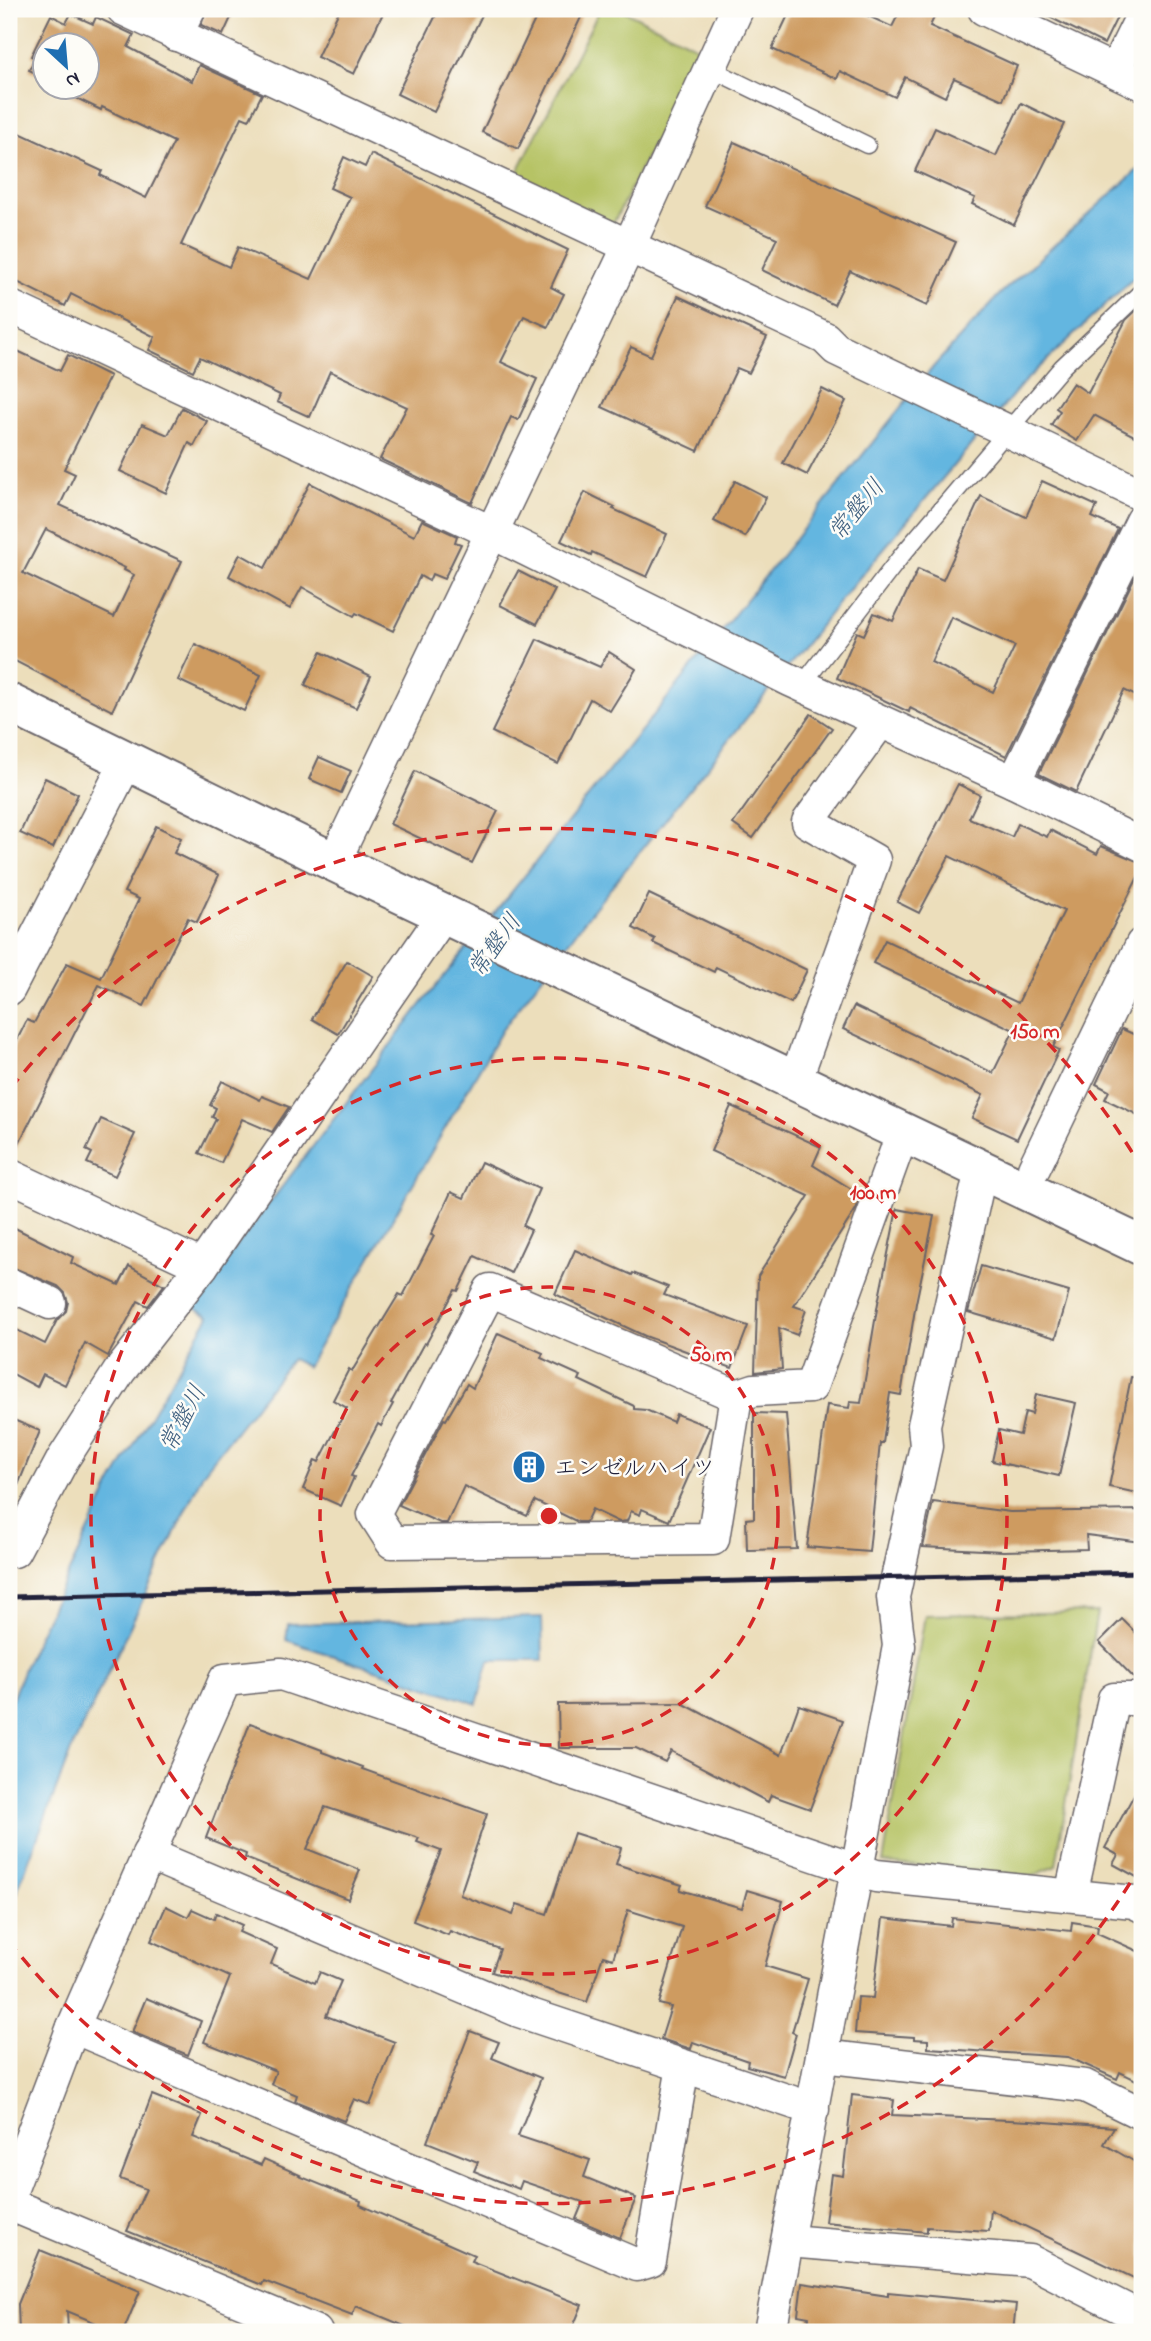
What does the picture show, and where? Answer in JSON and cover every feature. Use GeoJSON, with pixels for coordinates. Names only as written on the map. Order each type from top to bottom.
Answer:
{"type":"FeatureCollection","features":[{"type":"Feature","properties":{"kind":"street"},"geometry":{"type":"LineString","coordinates":[[122,9],[183,22],[628,248],[825,338],[836,349],[1142,495]]}},
{"type":"Feature","properties":{"kind":"street"},"geometry":{"type":"LineString","coordinates":[[334,862],[628,248],[737,9]]}},
{"type":"Feature","properties":{"kind":"street"},"geometry":{"type":"LineString","coordinates":[[984,9],[1129,77],[1142,16]]}},
{"type":"Feature","properties":{"kind":"street"},"geometry":{"type":"LineString","coordinates":[[9,306],[491,532],[796,682],[1014,782],[1142,845]]}},
{"type":"Feature","properties":{"kind":"street"},"geometry":{"type":"LineString","coordinates":[[1014,782],[1142,521]]}},
{"type":"Feature","properties":{"kind":"street"},"geometry":{"type":"LineString","coordinates":[[9,703],[334,862],[1142,1246]]}},
{"type":"Feature","properties":{"kind":"street"},"geometry":{"type":"LineString","coordinates":[[795,1081],[874,860],[808,822],[880,722]]}},
{"type":"Feature","properties":{"kind":"street"},"geometry":{"type":"LineString","coordinates":[[9,989],[16,956],[127,761]]}},
{"type":"Feature","properties":{"kind":"street"},"geometry":{"type":"LineString","coordinates":[[14,1551],[63,1460],[119,1372],[202,1266],[457,920]]}},
{"type":"Feature","properties":{"kind":"street"},"geometry":{"type":"LineString","coordinates":[[1034,1168],[1142,944]]}},
{"type":"Feature","properties":{"kind":"street"},"geometry":{"type":"LineString","coordinates":[[736,1396],[713,1539],[392,1542],[374,1514],[490,1290],[736,1396],[754,1390],[811,1387],[904,1132]]}},
{"type":"Feature","properties":{"kind":"street"},"geometry":{"type":"LineString","coordinates":[[770,2332],[899,1646],[893,1597],[926,1446],[924,1425],[981,1170]]}},
{"type":"Feature","properties":{"kind":"street"},"geometry":{"type":"LineString","coordinates":[[9,1175],[202,1266]]}},
{"type":"Feature","properties":{"kind":"street"},"geometry":{"type":"LineString","coordinates":[[9,1284],[50,1303]]}},
{"type":"Feature","properties":{"kind":"street"},"geometry":{"type":"LineString","coordinates":[[9,2196],[73,2027],[225,1681],[281,1674],[876,1876],[1134,1902],[1142,1906]]}},
{"type":"Feature","properties":{"kind":"street"},"geometry":{"type":"LineString","coordinates":[[1070,1895],[1114,1699],[1142,1699]]}},
{"type":"Feature","properties":{"kind":"street"},"geometry":{"type":"LineString","coordinates":[[148,1854],[519,2011],[813,2109]]}},
{"type":"Feature","properties":{"kind":"street"},"geometry":{"type":"LineString","coordinates":[[73,2027],[637,2265],[650,2261],[683,2066]]}},
{"type":"Feature","properties":{"kind":"street"},"geometry":{"type":"LineString","coordinates":[[822,2056],[1085,2086],[1142,2114]]}},
{"type":"Feature","properties":{"kind":"street"},"geometry":{"type":"LineString","coordinates":[[9,2204],[316,2332]]}},
{"type":"Feature","properties":{"kind":"street"},"geometry":{"type":"LineString","coordinates":[[788,2241],[1030,2261],[1142,2318]]}},
{"type":"Feature","properties":{"kind":"lane"},"geometry":{"type":"LineString","coordinates":[[709,68],[867,145]]}},
{"type":"Feature","properties":{"kind":"lane"},"geometry":{"type":"LineString","coordinates":[[796,682],[1005,430],[1062,367],[1142,291]]}},
{"type":"Feature","properties":{"kind":"green space"},"geometry":{"type":"Polygon","coordinates":[[[600,9],[621,9],[701,49],[613,224],[516,175],[600,9]]]}},
{"type":"Feature","properties":{"kind":"green space"},"geometry":{"type":"Polygon","coordinates":[[[1097,1612],[1056,1866],[1032,1876],[883,1863],[925,1615],[1097,1612]]]}},
{"type":"Feature","properties":{"kind":"water","name":"常盤川"},"geometry":{"type":"Polygon","coordinates":[[[1142,166],[1142,270],[1023,383],[844,596],[582,924],[502,1030],[307,1367],[292,1359],[203,1473],[70,1753],[9,1912],[9,1707],[28,1658],[111,1484],[209,1316],[191,1306],[420,1006],[934,366],[1000,294],[1142,166]]]}},
{"type":"Feature","properties":{"kind":"water"},"geometry":{"type":"Polygon","coordinates":[[[542,1617],[543,1660],[489,1660],[477,1704],[286,1640],[288,1624],[542,1617]]]}},
{"type":"Feature","properties":{"kind":"building"},"geometry":{"type":"Polygon","coordinates":[[[207,9],[235,9],[223,35],[201,25],[207,9]]]}},
{"type":"Feature","properties":{"kind":"building"},"geometry":{"type":"Polygon","coordinates":[[[340,9],[385,9],[354,74],[317,57],[340,9]]]}},
{"type":"Feature","properties":{"kind":"building"},"geometry":{"type":"Polygon","coordinates":[[[439,9],[485,9],[434,112],[397,94],[439,9]]]}},
{"type":"Feature","properties":{"kind":"building"},"geometry":{"type":"Polygon","coordinates":[[[540,9],[585,9],[518,149],[482,132],[540,9]]]}},
{"type":"Feature","properties":{"kind":"building"},"geometry":{"type":"Polygon","coordinates":[[[791,9],[853,9],[892,27],[901,9],[938,9],[930,26],[1017,66],[1003,100],[954,78],[945,97],[905,77],[895,97],[840,71],[837,79],[772,49],[791,9]]]}},
{"type":"Feature","properties":{"kind":"building"},"geometry":{"type":"Polygon","coordinates":[[[1033,9],[1121,9],[1104,44],[1033,9]]]}},
{"type":"Feature","properties":{"kind":"building"},"geometry":{"type":"Polygon","coordinates":[[[71,14],[93,24],[96,17],[134,35],[128,47],[192,81],[199,65],[262,94],[249,120],[242,117],[181,245],[229,267],[238,247],[311,279],[350,197],[330,188],[344,157],[365,167],[371,154],[568,250],[551,287],[564,294],[548,327],[524,316],[501,362],[537,379],[518,420],[511,417],[472,503],[380,459],[407,407],[330,371],[310,417],[277,402],[280,395],[200,357],[193,371],[149,350],[155,337],[71,294],[65,306],[9,278],[9,128],[102,171],[100,175],[146,198],[174,142],[102,107],[101,110],[84,102],[102,102],[102,32],[43,32],[51,15],[66,23],[71,14]]]}},
{"type":"Feature","properties":{"kind":"building"},"geometry":{"type":"Polygon","coordinates":[[[1021,103],[1064,124],[1014,225],[972,204],[975,198],[915,171],[935,128],[996,156],[1021,103]]]}},
{"type":"Feature","properties":{"kind":"building"},"geometry":{"type":"Polygon","coordinates":[[[734,142],[956,242],[927,306],[850,271],[834,305],[762,270],[777,238],[705,206],[734,142]]]}},
{"type":"Feature","properties":{"kind":"building"},"geometry":{"type":"Polygon","coordinates":[[[678,296],[767,337],[749,373],[737,368],[698,451],[602,407],[631,347],[651,356],[678,296]]]}},
{"type":"Feature","properties":{"kind":"building"},"geometry":{"type":"Polygon","coordinates":[[[1142,305],[1142,440],[1094,415],[1077,441],[1051,425],[1060,411],[1056,408],[1073,383],[1088,393],[1126,320],[1142,305]]]}},
{"type":"Feature","properties":{"kind":"building"},"geometry":{"type":"Polygon","coordinates":[[[9,347],[60,371],[68,355],[110,376],[64,469],[75,474],[60,505],[182,561],[112,711],[9,658],[9,347]],[[46,529],[23,573],[114,617],[134,575],[124,570],[125,568],[46,529]]]}},
{"type":"Feature","properties":{"kind":"building"},"geometry":{"type":"Polygon","coordinates":[[[822,389],[846,401],[807,475],[783,463],[822,389]]]}},
{"type":"Feature","properties":{"kind":"building"},"geometry":{"type":"Polygon","coordinates":[[[182,408],[207,421],[194,446],[189,443],[166,493],[120,471],[142,424],[168,435],[182,408]]]}},
{"type":"Feature","properties":{"kind":"building"},"geometry":{"type":"Polygon","coordinates":[[[735,481],[766,497],[745,537],[714,521],[735,481]]]}},
{"type":"Feature","properties":{"kind":"building"},"geometry":{"type":"Polygon","coordinates":[[[1042,481],[1097,506],[1092,517],[1118,529],[1006,756],[910,708],[909,712],[837,678],[857,632],[864,635],[874,613],[893,621],[918,569],[943,580],[981,496],[1026,517],[1042,481]],[[951,617],[931,662],[993,692],[1015,646],[951,617]]]}},
{"type":"Feature","properties":{"kind":"building"},"geometry":{"type":"Polygon","coordinates":[[[310,483],[414,536],[422,520],[457,536],[455,542],[461,544],[444,579],[432,574],[429,581],[420,576],[393,631],[356,613],[354,616],[302,587],[290,609],[229,576],[240,554],[265,568],[310,483]]]}},
{"type":"Feature","properties":{"kind":"building"},"geometry":{"type":"Polygon","coordinates":[[[585,492],[615,507],[613,509],[667,534],[647,577],[561,541],[585,492]]]}},
{"type":"Feature","properties":{"kind":"building"},"geometry":{"type":"Polygon","coordinates":[[[1142,562],[1142,699],[1124,690],[1076,792],[1039,774],[1142,562]]]}},
{"type":"Feature","properties":{"kind":"building"},"geometry":{"type":"Polygon","coordinates":[[[518,571],[555,590],[537,624],[500,605],[518,571]]]}},
{"type":"Feature","properties":{"kind":"building"},"geometry":{"type":"Polygon","coordinates":[[[537,639],[600,667],[609,652],[636,669],[610,711],[590,699],[558,764],[492,732],[537,639]]]}},
{"type":"Feature","properties":{"kind":"building"},"geometry":{"type":"Polygon","coordinates":[[[195,644],[261,675],[244,711],[178,680],[195,644]]]}},
{"type":"Feature","properties":{"kind":"building"},"geometry":{"type":"Polygon","coordinates":[[[321,652],[371,676],[356,708],[305,685],[321,652]]]}},
{"type":"Feature","properties":{"kind":"building"},"geometry":{"type":"Polygon","coordinates":[[[811,714],[832,728],[753,838],[733,824],[811,714]]]}},
{"type":"Feature","properties":{"kind":"building"},"geometry":{"type":"Polygon","coordinates":[[[319,757],[351,771],[341,793],[309,779],[319,757]]]}},
{"type":"Feature","properties":{"kind":"building"},"geometry":{"type":"Polygon","coordinates":[[[415,771],[498,811],[472,863],[390,824],[415,771]]]}},
{"type":"Feature","properties":{"kind":"building"},"geometry":{"type":"Polygon","coordinates":[[[45,778],[78,794],[53,848],[20,833],[45,778]]]}},
{"type":"Feature","properties":{"kind":"building"},"geometry":{"type":"Polygon","coordinates":[[[958,784],[980,795],[969,818],[1012,837],[1018,824],[1047,837],[1050,830],[1097,854],[1101,846],[1142,863],[1142,869],[1053,1047],[1059,1050],[1017,1139],[972,1118],[983,1095],[843,1029],[854,1006],[993,1073],[1014,1030],[873,963],[885,940],[1018,1003],[1064,911],[949,856],[919,913],[897,902],[958,784]]]}},
{"type":"Feature","properties":{"kind":"building"},"geometry":{"type":"Polygon","coordinates":[[[156,826],[181,838],[174,853],[219,875],[197,922],[188,918],[144,1006],[99,985],[12,1157],[9,1157],[9,1056],[27,1020],[34,1023],[67,963],[101,978],[139,899],[124,892],[156,826]]]}},
{"type":"Feature","properties":{"kind":"building"},"geometry":{"type":"Polygon","coordinates":[[[649,894],[807,970],[791,1003],[716,967],[714,972],[653,943],[655,939],[633,928],[649,894]]]}},
{"type":"Feature","properties":{"kind":"building"},"geometry":{"type":"Polygon","coordinates":[[[347,961],[373,976],[338,1034],[312,1019],[347,961]]]}},
{"type":"Feature","properties":{"kind":"building"},"geometry":{"type":"Polygon","coordinates":[[[1122,1029],[1142,1038],[1142,1117],[1105,1099],[1109,1091],[1096,1084],[1122,1029]]]}},
{"type":"Feature","properties":{"kind":"building"},"geometry":{"type":"Polygon","coordinates":[[[222,1081],[260,1100],[262,1096],[289,1107],[272,1132],[242,1119],[221,1163],[199,1153],[216,1119],[212,1117],[216,1108],[210,1105],[222,1081]]]}},
{"type":"Feature","properties":{"kind":"building"},"geometry":{"type":"Polygon","coordinates":[[[731,1106],[821,1147],[813,1165],[861,1195],[856,1209],[794,1306],[806,1310],[797,1335],[779,1328],[782,1369],[755,1372],[758,1276],[809,1196],[711,1151],[731,1106]]]}},
{"type":"Feature","properties":{"kind":"building"},"geometry":{"type":"Polygon","coordinates":[[[101,1119],[135,1134],[115,1176],[87,1163],[92,1153],[86,1150],[101,1119]]]}},
{"type":"Feature","properties":{"kind":"building"},"geometry":{"type":"Polygon","coordinates":[[[481,1162],[539,1189],[523,1226],[531,1230],[511,1273],[475,1256],[458,1291],[455,1290],[426,1344],[424,1343],[381,1426],[378,1424],[351,1476],[354,1477],[341,1506],[303,1489],[315,1460],[319,1462],[347,1408],[333,1400],[349,1369],[352,1371],[399,1294],[403,1296],[434,1236],[431,1235],[451,1192],[464,1198],[481,1162]]]}},
{"type":"Feature","properties":{"kind":"building"},"geometry":{"type":"Polygon","coordinates":[[[897,1209],[934,1216],[901,1395],[890,1393],[883,1443],[880,1443],[869,1552],[807,1547],[827,1405],[849,1408],[850,1402],[861,1403],[897,1209]]]}},
{"type":"Feature","properties":{"kind":"building"},"geometry":{"type":"Polygon","coordinates":[[[9,1225],[73,1257],[71,1263],[119,1285],[129,1266],[164,1285],[148,1306],[138,1301],[108,1356],[85,1343],[65,1385],[43,1374],[37,1387],[9,1372],[9,1326],[45,1344],[57,1320],[66,1311],[68,1302],[65,1293],[58,1286],[9,1266],[9,1225]]]}},
{"type":"Feature","properties":{"kind":"building"},"geometry":{"type":"Polygon","coordinates":[[[575,1250],[632,1275],[633,1273],[668,1287],[664,1295],[748,1326],[732,1368],[645,1336],[555,1294],[575,1250]]]}},
{"type":"Feature","properties":{"kind":"building"},"geometry":{"type":"Polygon","coordinates":[[[981,1266],[1069,1292],[1056,1338],[968,1312],[981,1266]]]}},
{"type":"Feature","properties":{"kind":"building"},"geometry":{"type":"Polygon","coordinates":[[[498,1333],[543,1353],[541,1358],[581,1376],[579,1380],[634,1406],[634,1409],[646,1410],[673,1422],[676,1414],[710,1427],[669,1521],[642,1509],[640,1515],[631,1511],[627,1521],[619,1522],[592,1509],[586,1522],[578,1522],[535,1501],[527,1516],[464,1486],[447,1523],[440,1523],[399,1505],[444,1419],[446,1420],[467,1384],[473,1388],[498,1333]]]}},
{"type":"Feature","properties":{"kind":"building"},"geometry":{"type":"Polygon","coordinates":[[[1131,1377],[1142,1378],[1142,1494],[1109,1487],[1131,1377]]]}},
{"type":"Feature","properties":{"kind":"building"},"geometry":{"type":"Polygon","coordinates":[[[1036,1394],[1076,1403],[1059,1476],[992,1461],[999,1430],[1020,1435],[1025,1412],[1032,1414],[1036,1394]]]}},
{"type":"Feature","properties":{"kind":"building"},"geometry":{"type":"Polygon","coordinates":[[[754,1413],[786,1414],[797,1549],[747,1550],[746,1519],[754,1518],[754,1413]]]}},
{"type":"Feature","properties":{"kind":"building"},"geometry":{"type":"Polygon","coordinates":[[[9,1418],[40,1431],[10,1505],[9,1505],[9,1418]]]}},
{"type":"Feature","properties":{"kind":"building"},"geometry":{"type":"Polygon","coordinates":[[[933,1502],[1010,1512],[1142,1510],[1142,1542],[1086,1535],[1087,1549],[1003,1551],[923,1547],[933,1502]]]}},
{"type":"Feature","properties":{"kind":"building"},"geometry":{"type":"Polygon","coordinates":[[[1122,1619],[1142,1639],[1142,1681],[1137,1681],[1099,1642],[1122,1619]]]}},
{"type":"Feature","properties":{"kind":"building"},"geometry":{"type":"Polygon","coordinates":[[[682,1703],[781,1755],[799,1705],[843,1720],[810,1809],[771,1795],[768,1802],[671,1751],[665,1762],[636,1748],[559,1748],[558,1704],[682,1703]]]}},
{"type":"Feature","properties":{"kind":"building"},"geometry":{"type":"Polygon","coordinates":[[[250,1723],[322,1750],[363,1767],[362,1769],[487,1814],[460,1895],[513,1915],[517,1904],[547,1914],[574,1833],[621,1848],[616,1864],[682,1885],[680,1890],[742,1908],[747,1890],[783,1901],[765,1966],[808,1979],[792,2032],[796,2034],[784,2076],[747,2066],[748,2061],[693,2042],[691,2049],[661,2039],[671,2007],[659,2004],[682,1927],[628,1910],[613,1959],[603,1956],[587,2002],[492,1972],[500,1949],[450,1931],[448,1935],[413,1921],[441,1851],[417,1842],[419,1838],[325,1807],[307,1849],[360,1870],[348,1899],[245,1858],[246,1854],[206,1838],[250,1723]]]}},
{"type":"Feature","properties":{"kind":"building"},"geometry":{"type":"Polygon","coordinates":[[[1142,1780],[1142,1880],[1113,1864],[1118,1855],[1105,1848],[1142,1780]]]}},
{"type":"Feature","properties":{"kind":"building"},"geometry":{"type":"Polygon","coordinates":[[[166,1906],[188,1917],[192,1909],[214,1919],[216,1913],[242,1925],[239,1932],[277,1949],[271,1964],[315,1983],[320,1972],[341,1981],[326,2016],[395,2042],[370,2105],[354,2099],[344,2121],[295,2101],[297,2095],[271,2084],[276,2071],[204,2042],[230,1977],[151,1941],[166,1906]]]}},
{"type":"Feature","properties":{"kind":"building"},"geometry":{"type":"Polygon","coordinates":[[[883,1918],[951,1926],[952,1918],[1071,1931],[1072,1922],[1098,1926],[1097,1933],[1142,1953],[1142,2083],[1120,2072],[1117,2079],[1068,2057],[928,2048],[928,2040],[914,2037],[855,2033],[858,1997],[873,1998],[883,1918]]]}},
{"type":"Feature","properties":{"kind":"building"},"geometry":{"type":"Polygon","coordinates":[[[146,1998],[201,2021],[188,2055],[132,2032],[146,1998]]]}},
{"type":"Feature","properties":{"kind":"building"},"geometry":{"type":"Polygon","coordinates":[[[470,2031],[499,2042],[492,2058],[541,2078],[518,2136],[590,2160],[584,2177],[636,2198],[620,2238],[576,2219],[583,2202],[522,2181],[519,2189],[474,2171],[478,2162],[427,2142],[470,2031]]]}},
{"type":"Feature","properties":{"kind":"building"},"geometry":{"type":"Polygon","coordinates":[[[152,2095],[202,2115],[193,2137],[261,2165],[264,2159],[361,2201],[360,2205],[474,2255],[471,2261],[582,2305],[571,2332],[419,2332],[356,2306],[352,2315],[264,2281],[262,2285],[127,2231],[146,2189],[120,2179],[152,2095]]]}},
{"type":"Feature","properties":{"kind":"building"},"geometry":{"type":"Polygon","coordinates":[[[852,2095],[894,2100],[892,2115],[1114,2127],[1104,2144],[1142,2166],[1142,2282],[991,2210],[989,2231],[927,2227],[927,2232],[825,2222],[831,2174],[843,2176],[852,2095]]]}},
{"type":"Feature","properties":{"kind":"building"},"geometry":{"type":"Polygon","coordinates":[[[40,2250],[140,2291],[123,2332],[67,2311],[68,2332],[19,2332],[18,2304],[40,2250]]]}},
{"type":"Feature","properties":{"kind":"building"},"geometry":{"type":"Polygon","coordinates":[[[802,2283],[888,2296],[888,2292],[1016,2304],[1013,2332],[807,2332],[809,2317],[798,2315],[802,2283]]]}},
{"type":"Feature","properties":{"kind":"railway"},"geometry":{"type":"LineString","coordinates":[[9,1597],[1142,1572]]}},
{"type":"Feature","properties":{"kind":"place","name":"エンゼルハイツ"},"geometry":{"type":"Point","coordinates":[529,1467]}}]}
